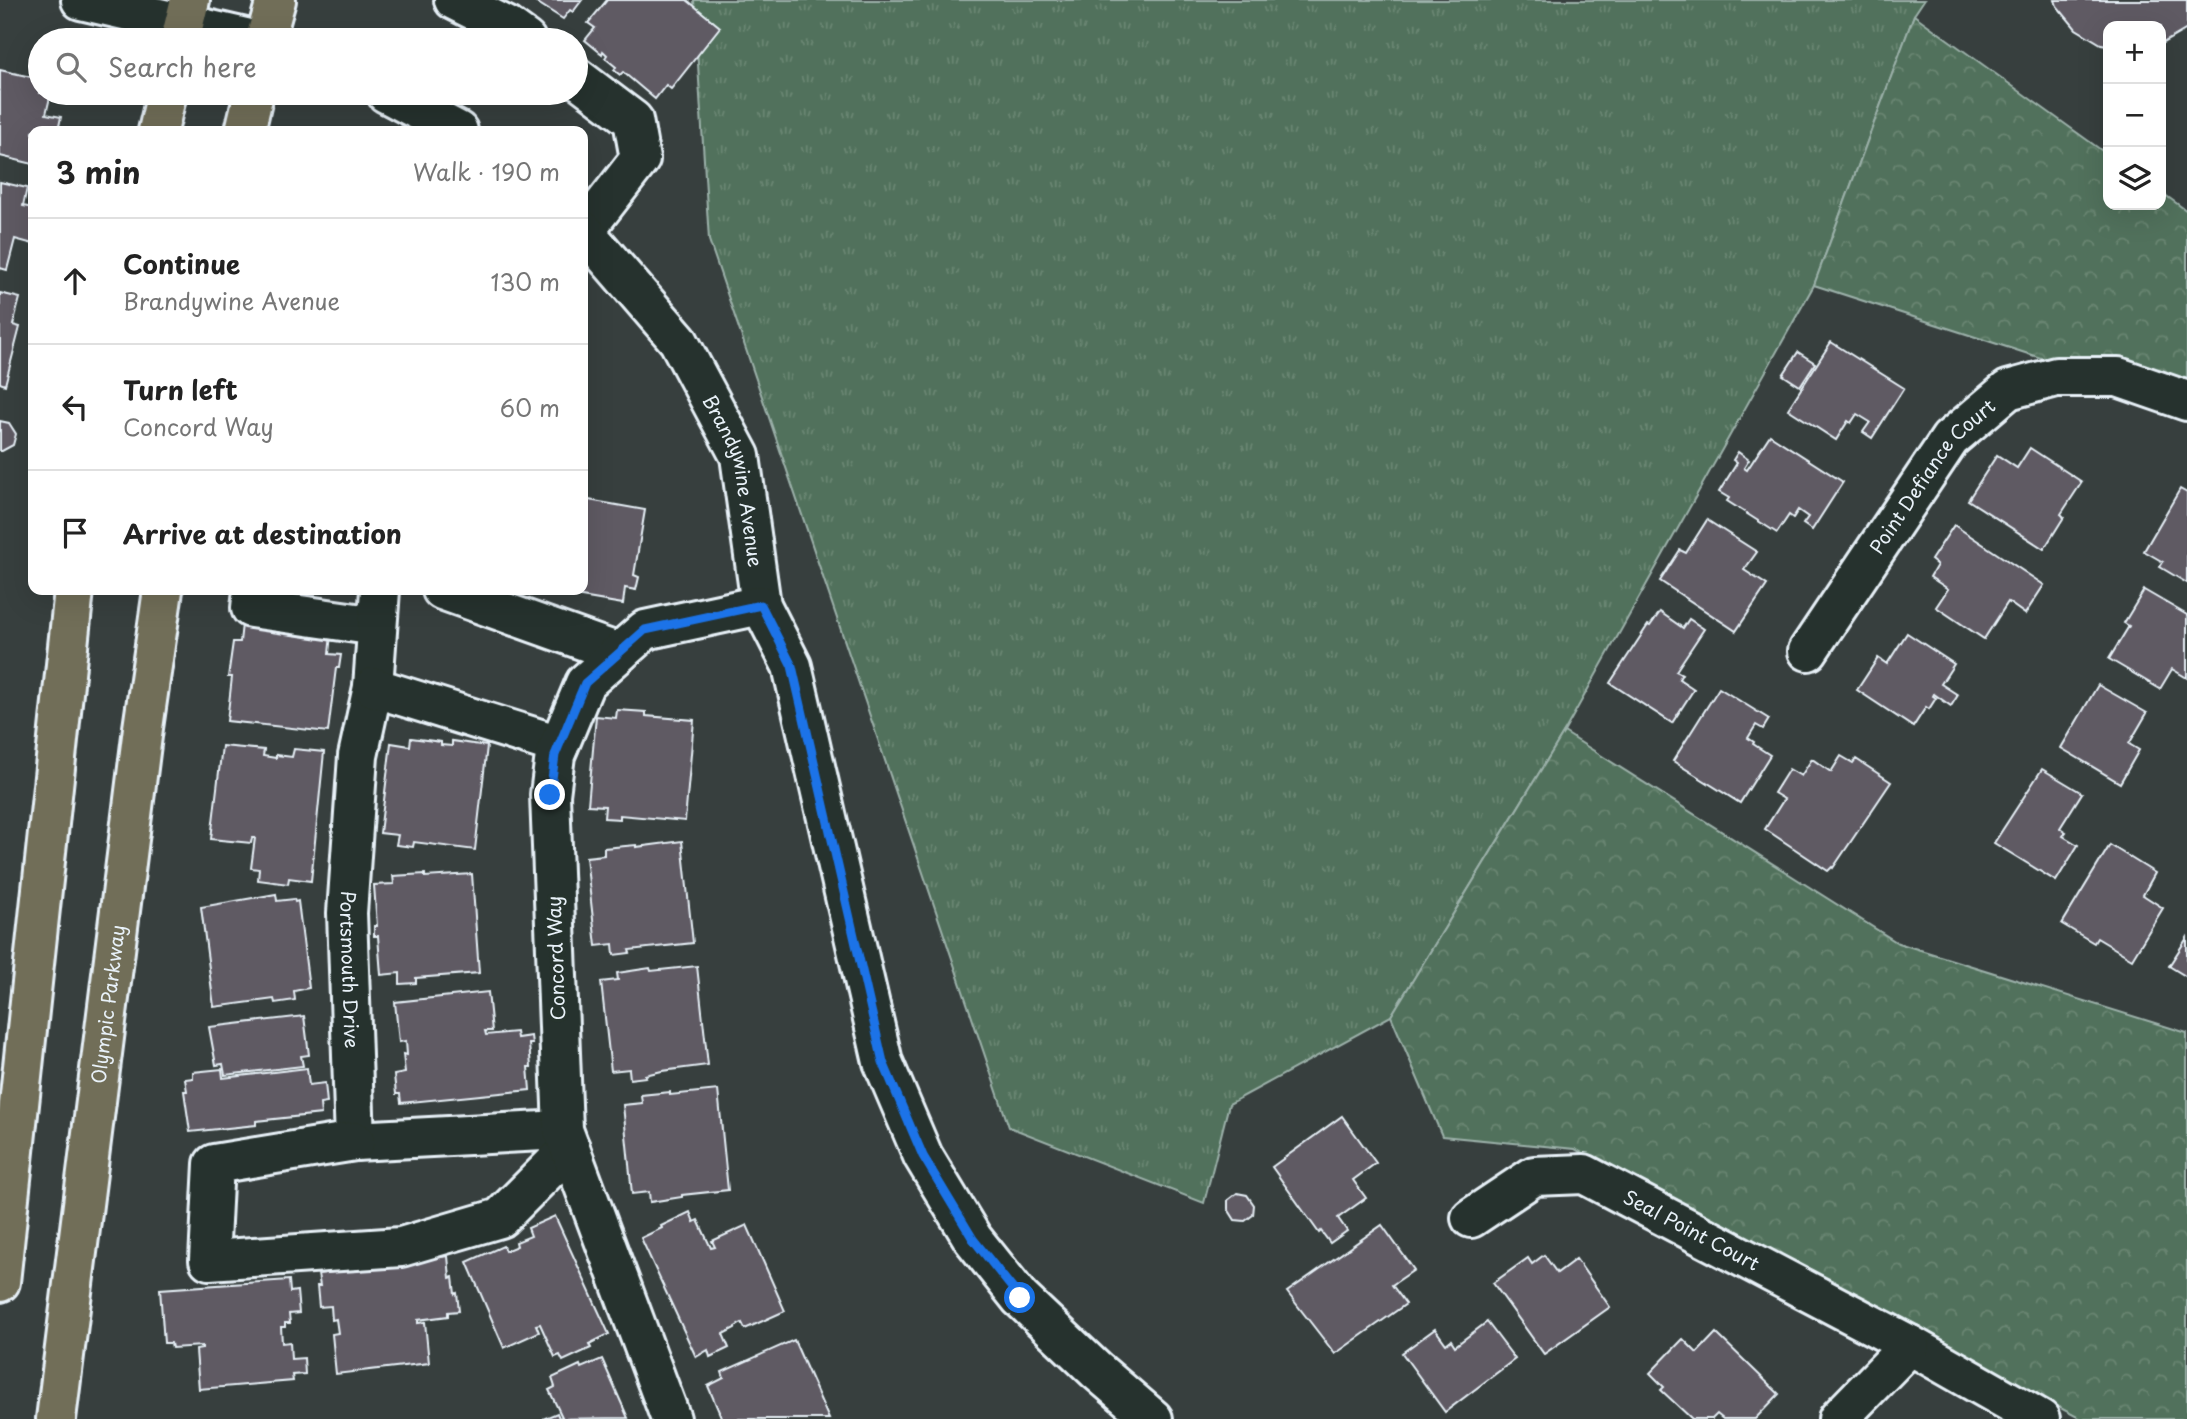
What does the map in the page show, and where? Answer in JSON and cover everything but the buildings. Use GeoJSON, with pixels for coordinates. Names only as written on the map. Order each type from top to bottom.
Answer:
{"type":"FeatureCollection","features":[{"type":"Feature","properties":{"kind":"main road"},"geometry":{"type":"LineString","coordinates":[[268,28],[276,0]]}},
{"type":"Feature","properties":{"kind":"main road"},"geometry":{"type":"LineString","coordinates":[[159,126],[164,105]]}},
{"type":"Feature","properties":{"kind":"main road"},"geometry":{"type":"LineString","coordinates":[[246,126],[251,105]]}},
{"type":"Feature","properties":{"kind":"main road"},"geometry":{"type":"LineString","coordinates":[[0,1282],[73,595]]}},
{"type":"Feature","properties":{"kind":"main road","name":"Olympic Parkway"},"geometry":{"type":"LineString","coordinates":[[56,1419],[143,728],[162,595]]}},
{"type":"Feature","properties":{"kind":"street"},"geometry":{"type":"LineString","coordinates":[[82,0],[210,28]]}},
{"type":"Feature","properties":{"kind":"street"},"geometry":{"type":"LineString","coordinates":[[454,0],[509,28]]}},
{"type":"Feature","properties":{"kind":"street"},"geometry":{"type":"LineString","coordinates":[[588,86],[633,120],[640,159],[588,224]]}},
{"type":"Feature","properties":{"kind":"street"},"geometry":{"type":"LineString","coordinates":[[409,105],[449,126]]}},
{"type":"Feature","properties":{"kind":"street","name":"Brandywine Avenue"},"geometry":{"type":"LineString","coordinates":[[588,236],[678,341],[740,456],[761,605],[792,666],[883,1062],[923,1156],[973,1239],[1020,1298],[1096,1370],[1153,1419]]}},
{"type":"Feature","properties":{"kind":"street","name":"Point Defiance Court"},"geometry":{"type":"LineString","coordinates":[[1808,651],[1950,439],[2008,390],[2056,377],[2118,377],[2187,401]]}},
{"type":"Feature","properties":{"kind":"street"},"geometry":{"type":"LineString","coordinates":[[252,595],[251,608],[379,608]]}},
{"type":"Feature","properties":{"kind":"street"},"geometry":{"type":"LineString","coordinates":[[456,595],[619,653]]}},
{"type":"Feature","properties":{"kind":"street","name":"Concord Way"},"geometry":{"type":"LineString","coordinates":[[671,1419],[567,1139],[550,795],[555,755],[585,683],[645,630],[761,605]]}},
{"type":"Feature","properties":{"kind":"street","name":"Portsmouth Drive"},"geometry":{"type":"LineString","coordinates":[[355,1141],[347,913],[358,756],[373,687],[379,608]]}},
{"type":"Feature","properties":{"kind":"street"},"geometry":{"type":"LineString","coordinates":[[373,687],[559,745]]}},
{"type":"Feature","properties":{"kind":"street"},"geometry":{"type":"LineString","coordinates":[[567,1139],[500,1218],[401,1247],[209,1260],[214,1164],[355,1141],[567,1139]]}},
{"type":"Feature","properties":{"kind":"street","name":"Seal Point Court"},"geometry":{"type":"LineString","coordinates":[[1471,1218],[1534,1176],[1584,1174],[1910,1345],[2040,1419]]}},
{"type":"Feature","properties":{"kind":"street"},"geometry":{"type":"LineString","coordinates":[[1838,1419],[1910,1345]]}},
{"type":"Feature","properties":{"kind":"green space"},"geometry":{"type":"Polygon","coordinates":[[[694,0],[1924,0],[1914,15],[1814,285],[1564,732],[1391,1016],[1229,1104],[1204,1203],[1009,1127],[709,240],[694,0]]]}},
{"type":"Feature","properties":{"kind":"green space"},"geometry":{"type":"Polygon","coordinates":[[[1914,15],[2103,151],[2103,210],[2166,210],[2166,196],[2187,211],[2187,405],[1814,285],[1914,15]]]}},
{"type":"Feature","properties":{"kind":"green space"},"geometry":{"type":"Polygon","coordinates":[[[1564,732],[1898,943],[2187,1033],[2187,1419],[2081,1419],[1575,1149],[1442,1136],[1391,1016],[1564,732]]]}},
{"type":"Feature","properties":{"kind":"route"},"geometry":{"type":"LineString","coordinates":[[550,795],[555,755],[585,683],[645,630],[761,605],[792,666],[883,1062],[923,1156],[973,1239],[1020,1298]]}}]}
